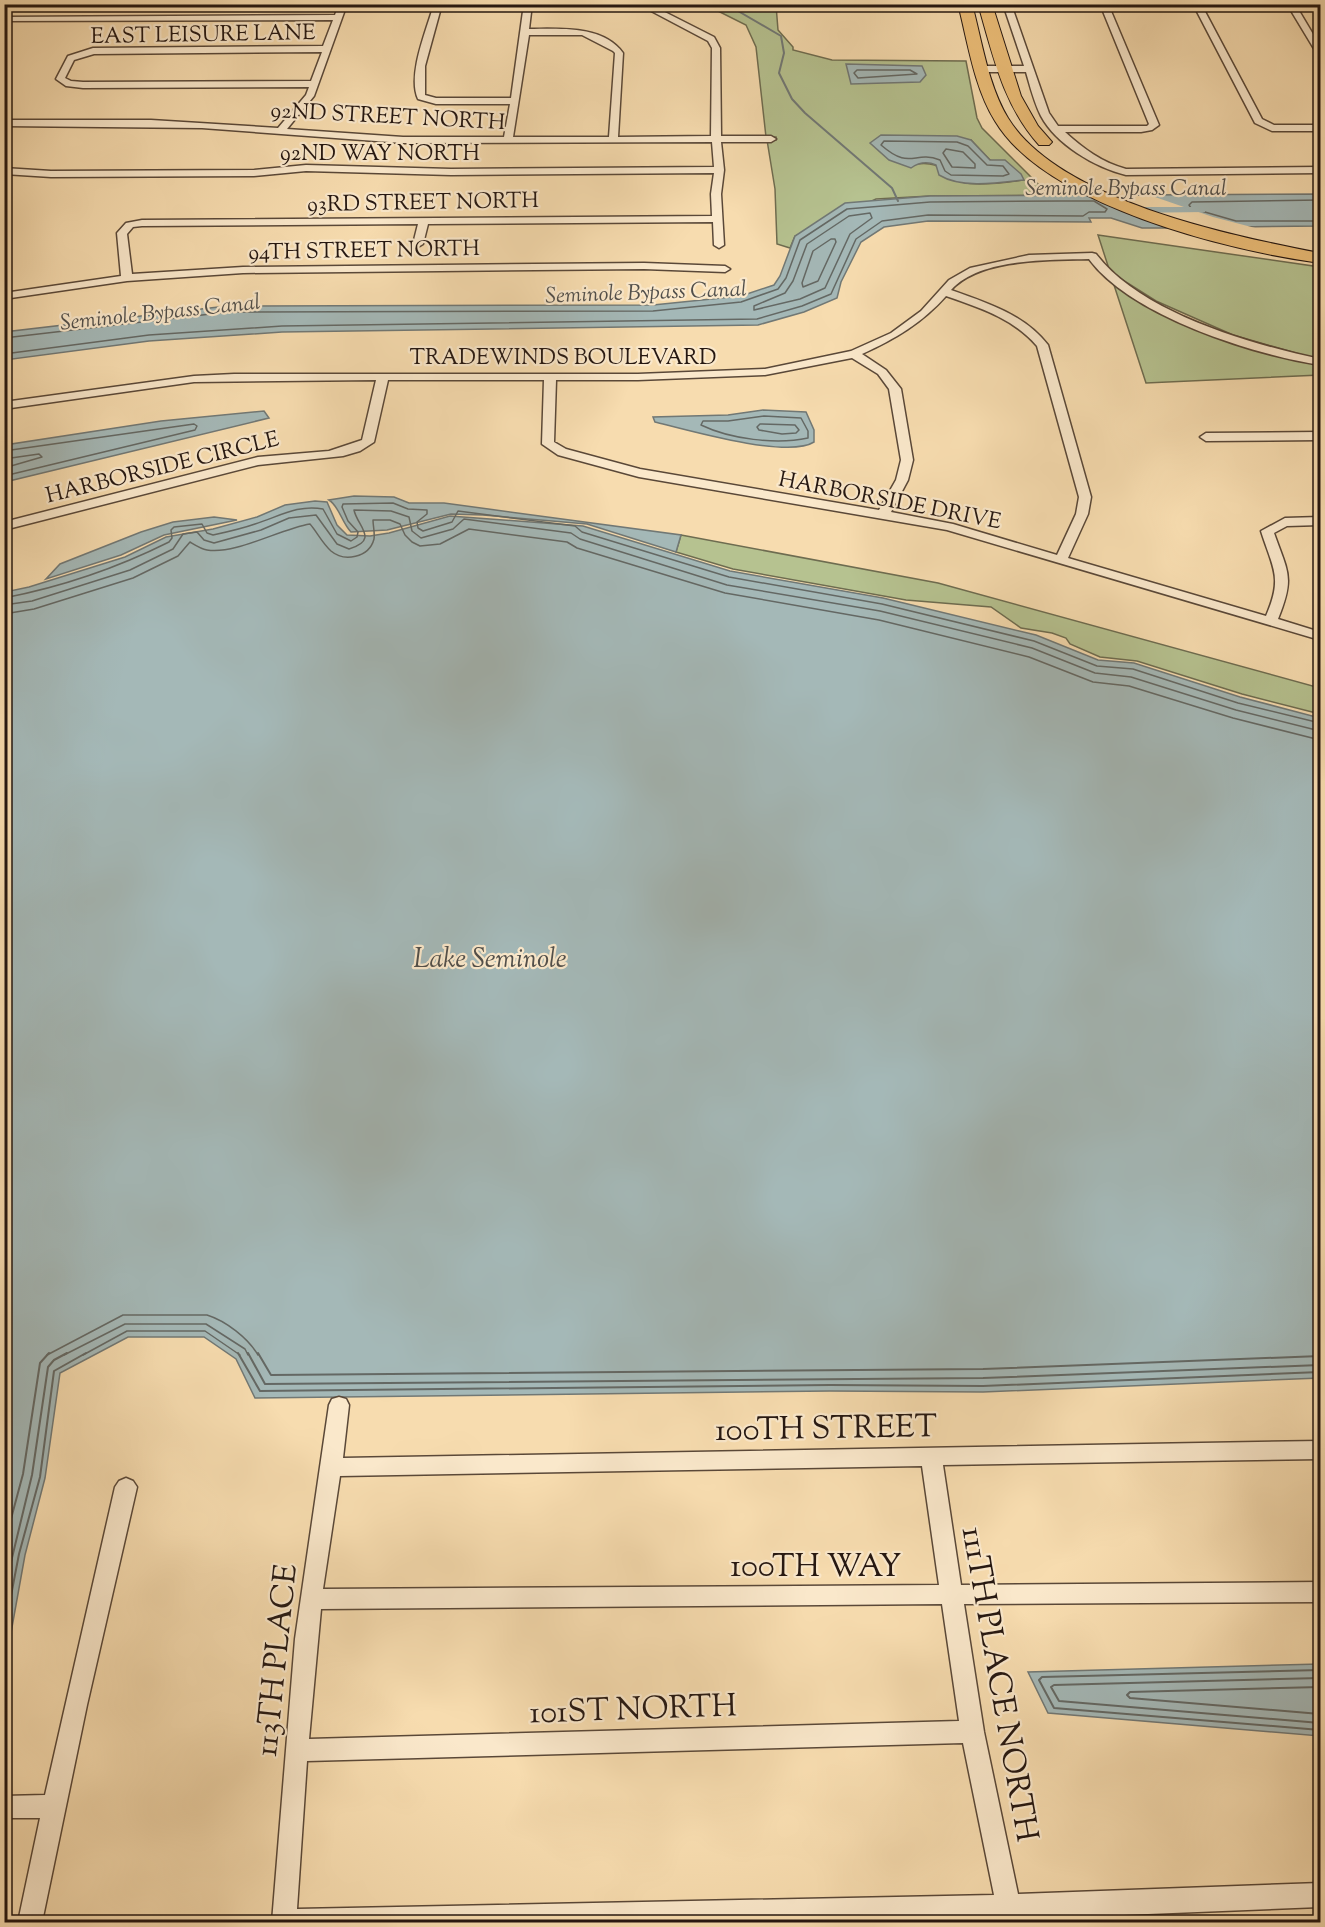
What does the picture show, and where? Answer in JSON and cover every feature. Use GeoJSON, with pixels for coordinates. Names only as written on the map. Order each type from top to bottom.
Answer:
{"type":"FeatureCollection","features":[{"type":"Feature","properties":{"kind":"main road"},"geometry":{"type":"LineString","coordinates":[[965,4],[993,101],[1002,121],[1023,145],[1068,179],[1164,219],[1226,238],[1320,258]]}},
{"type":"Feature","properties":{"kind":"main road"},"geometry":{"type":"LineString","coordinates":[[985,4],[1014,98],[1029,127],[1049,147],[1099,179],[1136,197],[1197,219],[1320,247]]}},
{"type":"Feature","properties":{"kind":"street"},"geometry":{"type":"LineString","coordinates":[[280,131],[303,105],[314,84],[343,4]]}},
{"type":"Feature","properties":{"kind":"street"},"geometry":{"type":"LineString","coordinates":[[438,4],[419,75],[417,91],[421,97],[436,102],[515,101]]}},
{"type":"Feature","properties":{"kind":"street"},"geometry":{"type":"LineString","coordinates":[[508,141],[528,4]]}},
{"type":"Feature","properties":{"kind":"street"},"geometry":{"type":"LineString","coordinates":[[642,4],[711,39],[716,48],[719,245]]}},
{"type":"Feature","properties":{"kind":"street"},"geometry":{"type":"LineString","coordinates":[[1007,4],[1044,113],[1054,129],[1086,155],[1115,170],[1320,170]]}},
{"type":"Feature","properties":{"kind":"street"},"geometry":{"type":"LineString","coordinates":[[1054,129],[1141,129],[1149,128],[1154,124],[1104,4]]}},
{"type":"Feature","properties":{"kind":"street"},"geometry":{"type":"LineString","coordinates":[[1197,4],[1258,121],[1272,128],[1320,128]]}},
{"type":"Feature","properties":{"kind":"street"},"geometry":{"type":"LineString","coordinates":[[1291,4],[1320,52]]}},
{"type":"Feature","properties":{"kind":"street"},"geometry":{"type":"LineString","coordinates":[[4,19],[108,15],[338,17]]}},
{"type":"Feature","properties":{"kind":"street"},"geometry":{"type":"LineString","coordinates":[[524,32],[584,32],[616,49],[619,53],[613,140]]}},
{"type":"Feature","properties":{"kind":"street","name":"EAST LEISURE LANE"},"geometry":{"type":"LineString","coordinates":[[314,84],[69,84],[60,79],[71,58],[80,53],[110,50],[327,49]]}},
{"type":"Feature","properties":{"kind":"street"},"geometry":{"type":"LineString","coordinates":[[984,69],[1029,69]]}},
{"type":"Feature","properties":{"kind":"street","name":"92ND STREET NORTH"},"geometry":{"type":"LineString","coordinates":[[4,123],[151,123],[403,140],[771,139]]}},
{"type":"Feature","properties":{"kind":"street","name":"92ND WAY NORTH"},"geometry":{"type":"LineString","coordinates":[[4,171],[120,174],[254,173],[306,168],[439,172],[719,170]]}},
{"type":"Feature","properties":{"kind":"street","name":"93RD STREET NORTH"},"geometry":{"type":"LineString","coordinates":[[127,278],[122,233],[130,225],[142,223],[717,219]]}},
{"type":"Feature","properties":{"kind":"street"},"geometry":{"type":"LineString","coordinates":[[418,244],[424,221]]}},
{"type":"Feature","properties":{"kind":"street","name":"TRADEWINDS BOULEVARD"},"geometry":{"type":"LineString","coordinates":[[4,406],[194,380],[262,376],[550,377],[747,374],[791,368],[854,354],[901,332],[964,274],[996,264],[1029,258],[1092,256],[1105,273],[1151,303],[1185,319],[1229,337],[1320,362]]}},
{"type":"Feature","properties":{"kind":"street","name":"94TH STREET NORTH"},"geometry":{"type":"LineString","coordinates":[[4,296],[127,278],[243,270],[644,266],[725,269]]}},
{"type":"Feature","properties":{"kind":"street"},"geometry":{"type":"LineString","coordinates":[[943,291],[1004,314],[1037,338],[1042,345],[1085,497],[1082,514],[1061,559]]}},
{"type":"Feature","properties":{"kind":"street"},"geometry":{"type":"LineString","coordinates":[[854,354],[882,372],[895,389],[900,416],[906,460],[903,480],[883,514]]}},
{"type":"Feature","properties":{"kind":"street","name":"HARBORSIDE CIRCLE"},"geometry":{"type":"LineString","coordinates":[[4,526],[258,461],[283,457],[340,454],[356,449],[368,442],[383,376]]}},
{"type":"Feature","properties":{"kind":"street","name":"HARBORSIDE DRIVE"},"geometry":{"type":"LineString","coordinates":[[550,377],[548,444],[562,452],[639,473],[883,514],[949,528],[1320,636]]}},
{"type":"Feature","properties":{"kind":"street"},"geometry":{"type":"LineString","coordinates":[[1206,437],[1320,436]]}},
{"type":"Feature","properties":{"kind":"street"},"geometry":{"type":"LineString","coordinates":[[1271,621],[1282,594],[1283,578],[1267,531],[1285,522],[1320,521]]}},
{"type":"Feature","properties":{"kind":"street","name":"113TH PLACE"},"geometry":{"type":"LineString","coordinates":[[284,1922],[296,1750],[312,1599],[339,1405]]}},
{"type":"Feature","properties":{"kind":"street","name":"100TH STREET"},"geometry":{"type":"LineString","coordinates":[[332,1467],[1320,1450]]}},
{"type":"Feature","properties":{"kind":"street","name":"111TH PLACE NORTH"},"geometry":{"type":"LineString","coordinates":[[931,1456],[972,1732],[1011,1915]]}},
{"type":"Feature","properties":{"kind":"street"},"geometry":{"type":"LineString","coordinates":[[30,1923],[76,1705],[126,1487]]}},
{"type":"Feature","properties":{"kind":"street","name":"100TH WAY"},"geometry":{"type":"LineString","coordinates":[[312,1599],[1320,1592]]}},
{"type":"Feature","properties":{"kind":"street","name":"101ST NORTH"},"geometry":{"type":"LineString","coordinates":[[296,1750],[972,1732]]}},
{"type":"Feature","properties":{"kind":"street"},"geometry":{"type":"LineString","coordinates":[[4,1807],[55,1806]]}},
{"type":"Feature","properties":{"kind":"street"},"geometry":{"type":"LineString","coordinates":[[284,1922],[1011,1915],[1320,1895]]}},
{"type":"Feature","properties":{"kind":"green space"},"geometry":{"type":"Polygon","coordinates":[[[706,5],[776,5],[778,30],[793,50],[832,60],[966,61],[977,118],[982,128],[1045,191],[1095,195],[930,196],[876,199],[795,236],[790,248],[777,244],[775,189],[767,140],[776,140],[776,137],[766,137],[756,47],[746,25],[706,5]],[[971,140],[916,164],[932,164],[955,180],[968,183],[1023,180],[990,160],[971,140]]]}},
{"type":"Feature","properties":{"kind":"green space"},"geometry":{"type":"Polygon","coordinates":[[[1098,235],[1320,267],[1320,360],[1233,335],[1156,301],[1110,272],[1098,235]]]}},
{"type":"Feature","properties":{"kind":"green space"},"geometry":{"type":"Polygon","coordinates":[[[1113,282],[1146,303],[1265,351],[1320,365],[1320,375],[1146,383],[1113,282]]]}},
{"type":"Feature","properties":{"kind":"green space"},"geometry":{"type":"Polygon","coordinates":[[[681,535],[938,583],[1320,688],[1320,714],[1242,694],[1137,661],[1100,657],[1070,644],[1066,638],[1052,633],[1021,628],[991,607],[906,600],[733,569],[676,552],[681,535]]]}},
{"type":"Feature","properties":{"kind":"water"},"geometry":{"type":"Polygon","coordinates":[[[846,64],[922,66],[926,75],[920,82],[851,84],[846,64]]]}},
{"type":"Feature","properties":{"kind":"water"},"geometry":{"type":"Polygon","coordinates":[[[881,135],[957,136],[971,140],[990,160],[1005,160],[1021,174],[1024,180],[969,184],[939,175],[936,165],[933,164],[923,163],[911,168],[889,160],[870,143],[881,135]]]}},
{"type":"Feature","properties":{"kind":"water"},"geometry":{"type":"Polygon","coordinates":[[[1320,194],[1320,226],[1235,227],[1138,195],[1320,194]]]}},
{"type":"Feature","properties":{"kind":"water"},"geometry":{"type":"Polygon","coordinates":[[[1095,195],[1182,228],[1142,228],[1111,218],[1089,218],[1091,222],[928,221],[884,227],[861,242],[841,282],[837,298],[804,312],[758,325],[282,332],[149,341],[5,360],[4,332],[227,306],[653,305],[741,296],[774,285],[780,276],[795,236],[845,203],[930,196],[1095,195]]]}},
{"type":"Feature","properties":{"kind":"water"},"geometry":{"type":"Polygon","coordinates":[[[763,410],[806,412],[814,430],[814,442],[801,446],[761,445],[655,422],[653,417],[728,415],[763,410]]]}},
{"type":"Feature","properties":{"kind":"water"},"geometry":{"type":"Polygon","coordinates":[[[264,411],[269,418],[5,482],[5,445],[161,421],[264,411]]]}},
{"type":"Feature","properties":{"kind":"water"},"geometry":{"type":"Polygon","coordinates":[[[354,496],[394,497],[409,503],[444,503],[681,535],[676,552],[587,524],[451,514],[387,530],[351,532],[329,500],[354,496]]]}},
{"type":"Feature","properties":{"kind":"water","name":"Lake Seminole"},"geometry":{"type":"Polygon","coordinates":[[[315,501],[327,502],[337,525],[347,535],[370,536],[389,533],[450,516],[583,526],[730,571],[883,598],[1036,635],[1098,660],[1134,663],[1240,697],[1320,718],[1320,1378],[983,1392],[830,1391],[255,1398],[236,1359],[204,1337],[128,1337],[60,1373],[45,1478],[25,1555],[5,1666],[5,592],[29,587],[125,557],[166,537],[213,529],[257,517],[285,505],[315,501]]]}},
{"type":"Feature","properties":{"kind":"water"},"geometry":{"type":"Polygon","coordinates":[[[214,517],[237,520],[164,535],[121,555],[46,579],[60,564],[141,532],[173,522],[214,517]]]}},
{"type":"Feature","properties":{"kind":"water"},"geometry":{"type":"Polygon","coordinates":[[[1320,1664],[1320,1736],[1048,1713],[1028,1672],[1320,1664]]]}},
{"type":"Feature","properties":{"kind":"pier"},"geometry":{"type":"Polygon","coordinates":[[[1136,196],[1152,196],[1213,217],[1263,230],[1234,230],[1165,209],[1136,196]]]}},
{"type":"Feature","properties":{"kind":"waterway"},"geometry":{"type":"LineString","coordinates":[[726,4],[781,36],[784,53],[779,73],[792,99],[805,113],[892,188],[898,201]]}},
{"type":"Feature","properties":{"kind":"waterway","name":"Seminole Bypass Canal"},"geometry":{"type":"LineString","coordinates":[[1128,210],[1201,210]]}}]}
